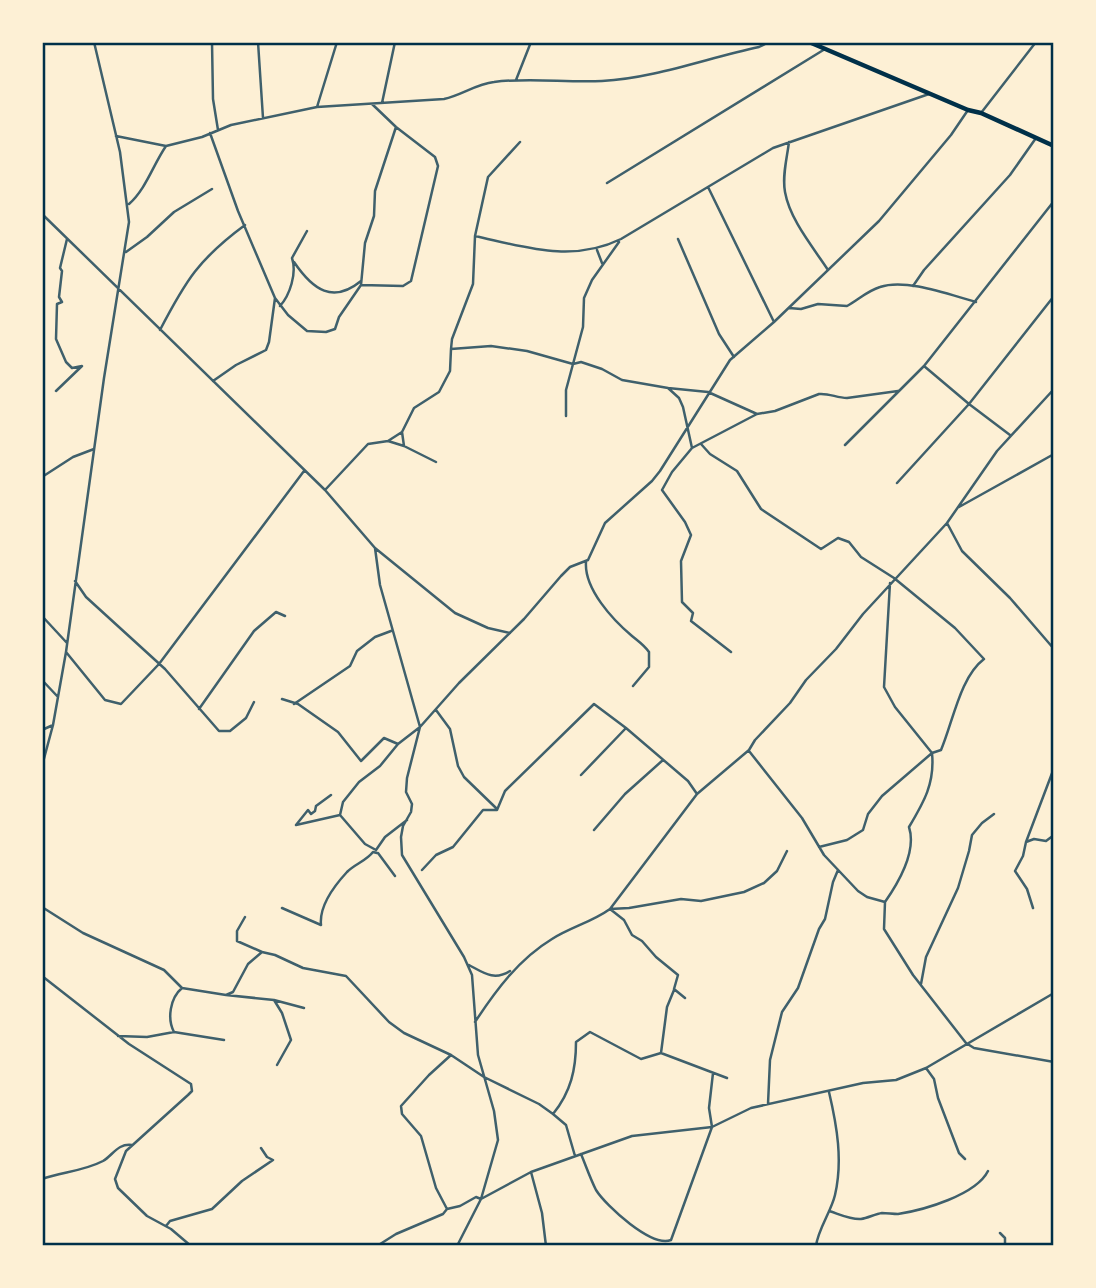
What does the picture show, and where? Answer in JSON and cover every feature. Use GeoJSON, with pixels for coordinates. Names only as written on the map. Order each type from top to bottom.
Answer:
{"type":"FeatureCollection","features":[{"type":"Feature","properties":{"kind":"highway"},"geometry":{"type":"LineString","coordinates":[[809,42],[1054,146]]}},
{"type":"Feature","properties":{"kind":"street"},"geometry":{"type":"LineString","coordinates":[[42,766],[53,726],[66,652],[129,222],[116,136],[94,42]]}},
{"type":"Feature","properties":{"kind":"street"},"geometry":{"type":"LineString","coordinates":[[212,42],[213,99],[218,130]]}},
{"type":"Feature","properties":{"kind":"street"},"geometry":{"type":"LineString","coordinates":[[258,42],[263,118]]}},
{"type":"Feature","properties":{"kind":"street"},"geometry":{"type":"LineString","coordinates":[[317,107],[337,42]]}},
{"type":"Feature","properties":{"kind":"street"},"geometry":{"type":"LineString","coordinates":[[382,103],[395,42]]}},
{"type":"Feature","properties":{"kind":"street"},"geometry":{"type":"LineString","coordinates":[[516,80],[531,42]]}},
{"type":"Feature","properties":{"kind":"street"},"geometry":{"type":"LineString","coordinates":[[116,136],[166,146],[263,118],[317,107],[444,99],[459,96],[491,82],[601,82],[633,77],[759,47],[769,42]]}},
{"type":"Feature","properties":{"kind":"street"},"geometry":{"type":"LineString","coordinates":[[981,113],[1037,42]]}},
{"type":"Feature","properties":{"kind":"street"},"geometry":{"type":"LineString","coordinates":[[607,183],[825,49]]}},
{"type":"Feature","properties":{"kind":"street"},"geometry":{"type":"LineString","coordinates":[[475,236],[533,249],[566,252],[597,250],[621,239],[773,148],[929,94]]}},
{"type":"Feature","properties":{"kind":"street"},"geometry":{"type":"LineString","coordinates":[[294,262],[314,284],[332,294],[344,293],[361,283],[403,286],[411,281],[438,161],[372,104]]}},
{"type":"Feature","properties":{"kind":"street"},"geometry":{"type":"LineString","coordinates":[[633,686],[649,667],[649,652],[610,615],[585,573],[586,562],[602,527],[652,481],[725,366],[879,220],[923,171],[968,110]]}},
{"type":"Feature","properties":{"kind":"street"},"geometry":{"type":"LineString","coordinates":[[210,133],[275,298],[307,331],[333,330],[361,283],[365,243],[374,216],[375,191],[396,127]]}},
{"type":"Feature","properties":{"kind":"street"},"geometry":{"type":"LineString","coordinates":[[913,287],[924,270],[1010,175],[1036,138]]}},
{"type":"Feature","properties":{"kind":"street"},"geometry":{"type":"LineString","coordinates":[[325,490],[368,444],[388,441],[402,432],[414,408],[444,387],[450,371],[452,339],[473,284],[475,236],[488,177],[520,142]]}},
{"type":"Feature","properties":{"kind":"street"},"geometry":{"type":"LineString","coordinates":[[789,142],[784,191],[798,222],[828,270]]}},
{"type":"Feature","properties":{"kind":"street"},"geometry":{"type":"LineString","coordinates":[[128,205],[143,188],[166,146]]}},
{"type":"Feature","properties":{"kind":"street"},"geometry":{"type":"LineString","coordinates":[[708,187],[774,322]]}},
{"type":"Feature","properties":{"kind":"street"},"geometry":{"type":"LineString","coordinates":[[126,252],[174,212],[212,189]]}},
{"type":"Feature","properties":{"kind":"street"},"geometry":{"type":"LineString","coordinates":[[845,445],[924,366],[1054,201]]}},
{"type":"Feature","properties":{"kind":"street"},"geometry":{"type":"LineString","coordinates":[[42,214],[325,490],[374,548],[455,613],[488,628],[510,633]]}},
{"type":"Feature","properties":{"kind":"street"},"geometry":{"type":"LineString","coordinates":[[160,330],[193,271],[244,225]]}},
{"type":"Feature","properties":{"kind":"street"},"geometry":{"type":"LineString","coordinates":[[280,306],[291,283],[294,262],[292,258],[307,230]]}},
{"type":"Feature","properties":{"kind":"street"},"geometry":{"type":"LineString","coordinates":[[57,391],[82,366],[72,368],[66,362],[54,331],[57,304],[61,302],[60,268],[67,239]]}},
{"type":"Feature","properties":{"kind":"street"},"geometry":{"type":"LineString","coordinates":[[566,416],[566,390],[583,327],[584,298],[592,280],[621,239]]}},
{"type":"Feature","properties":{"kind":"street"},"geometry":{"type":"LineString","coordinates":[[678,239],[719,334],[734,358]]}},
{"type":"Feature","properties":{"kind":"street"},"geometry":{"type":"LineString","coordinates":[[597,250],[602,265]]}},
{"type":"Feature","properties":{"kind":"street"},"geometry":{"type":"LineString","coordinates":[[789,308],[801,309],[818,304],[847,306],[889,284],[976,302]]}},
{"type":"Feature","properties":{"kind":"street"},"geometry":{"type":"LineString","coordinates":[[897,483],[969,404],[1054,296]]}},
{"type":"Feature","properties":{"kind":"street"},"geometry":{"type":"LineString","coordinates":[[213,381],[236,365],[266,350],[275,298]]}},
{"type":"Feature","properties":{"kind":"street"},"geometry":{"type":"LineString","coordinates":[[451,349],[491,346],[527,351],[573,364],[581,362],[622,380],[708,392],[757,414]]}},
{"type":"Feature","properties":{"kind":"street"},"geometry":{"type":"LineString","coordinates":[[576,354],[581,362]]}},
{"type":"Feature","properties":{"kind":"street"},"geometry":{"type":"LineString","coordinates":[[924,366],[1011,436]]}},
{"type":"Feature","properties":{"kind":"street"},"geometry":{"type":"LineString","coordinates":[[668,388],[678,398],[688,425],[692,448]]}},
{"type":"Feature","properties":{"kind":"street"},"geometry":{"type":"LineString","coordinates":[[469,965],[493,977],[502,976],[552,939],[610,909],[697,794],[749,750],[894,578],[947,523],[997,450],[1054,389]]}},
{"type":"Feature","properties":{"kind":"street"},"geometry":{"type":"LineString","coordinates":[[731,652],[691,621],[693,613],[682,602],[681,561],[691,535],[685,522],[663,495],[662,490],[672,472],[692,448],[757,414],[775,411],[819,394],[826,393],[840,398],[898,391]]}},
{"type":"Feature","properties":{"kind":"street"},"geometry":{"type":"LineString","coordinates":[[402,432],[404,446]]}},
{"type":"Feature","properties":{"kind":"street"},"geometry":{"type":"LineString","coordinates":[[388,441],[436,462]]}},
{"type":"Feature","properties":{"kind":"street"},"geometry":{"type":"LineString","coordinates":[[701,444],[710,454],[737,471],[761,509],[821,549],[838,538],[849,542],[861,557],[894,578],[955,628],[984,659],[967,677],[941,750],[932,753],[881,796],[868,814],[863,830],[847,840],[818,847]]}},
{"type":"Feature","properties":{"kind":"street"},"geometry":{"type":"LineString","coordinates":[[42,477],[73,457],[94,449]]}},
{"type":"Feature","properties":{"kind":"street"},"geometry":{"type":"LineString","coordinates":[[957,508],[1054,454]]}},
{"type":"Feature","properties":{"kind":"street"},"geometry":{"type":"LineString","coordinates":[[66,652],[98,692],[111,703],[121,704],[159,664],[305,470]]}},
{"type":"Feature","properties":{"kind":"street"},"geometry":{"type":"LineString","coordinates":[[947,523],[962,551],[1010,598],[1054,649]]}},
{"type":"Feature","properties":{"kind":"street"},"geometry":{"type":"LineString","coordinates":[[374,548],[380,585],[420,727],[407,778],[406,792],[412,804],[401,836],[402,855],[469,965],[478,1055],[494,1111],[498,1140],[481,1199],[457,1246]]}},
{"type":"Feature","properties":{"kind":"street"},"geometry":{"type":"LineString","coordinates":[[340,814],[344,802],[359,782],[380,766],[398,744],[420,727],[570,567],[586,562]]}},
{"type":"Feature","properties":{"kind":"street"},"geometry":{"type":"LineString","coordinates":[[75,582],[86,597],[159,664],[219,731],[230,732],[246,718],[254,702]]}},
{"type":"Feature","properties":{"kind":"street"},"geometry":{"type":"LineString","coordinates":[[890,583],[884,687],[895,707],[932,753],[934,771],[929,789],[909,827],[912,837],[901,877],[885,902],[884,929],[920,984],[966,1043],[974,1048],[1054,1062]]}},
{"type":"Feature","properties":{"kind":"street"},"geometry":{"type":"LineString","coordinates":[[199,709],[254,631],[276,612],[285,616]]}},
{"type":"Feature","properties":{"kind":"street"},"geometry":{"type":"LineString","coordinates":[[42,616],[67,643]]}},
{"type":"Feature","properties":{"kind":"street"},"geometry":{"type":"LineString","coordinates":[[294,704],[351,666],[357,651],[375,636],[392,631]]}},
{"type":"Feature","properties":{"kind":"street"},"geometry":{"type":"LineString","coordinates":[[42,680],[58,697]]}},
{"type":"Feature","properties":{"kind":"street"},"geometry":{"type":"LineString","coordinates":[[282,699],[298,705],[338,732],[361,761],[384,738],[398,744]]}},
{"type":"Feature","properties":{"kind":"street"},"geometry":{"type":"LineString","coordinates":[[497,810],[505,791],[594,704],[688,781],[697,794]]}},
{"type":"Feature","properties":{"kind":"street"},"geometry":{"type":"LineString","coordinates":[[436,710],[450,729],[458,766],[464,777],[497,810]]}},
{"type":"Feature","properties":{"kind":"street"},"geometry":{"type":"LineString","coordinates":[[42,730],[53,726]]}},
{"type":"Feature","properties":{"kind":"street"},"geometry":{"type":"LineString","coordinates":[[581,775],[608,750],[626,728]]}},
{"type":"Feature","properties":{"kind":"street"},"geometry":{"type":"LineString","coordinates":[[749,750],[802,818],[818,847],[838,870],[858,891],[867,897],[885,902]]}},
{"type":"Feature","properties":{"kind":"street"},"geometry":{"type":"LineString","coordinates":[[594,830],[625,794],[663,760]]}},
{"type":"Feature","properties":{"kind":"street"},"geometry":{"type":"LineString","coordinates":[[1032,908],[1027,889],[1015,871],[1023,856],[1054,768]]}},
{"type":"Feature","properties":{"kind":"street"},"geometry":{"type":"LineString","coordinates":[[331,795],[316,806],[311,814],[308,810],[296,825],[340,814]]}},
{"type":"Feature","properties":{"kind":"street"},"geometry":{"type":"LineString","coordinates":[[422,870],[436,855],[453,847],[483,810],[497,810]]}},
{"type":"Feature","properties":{"kind":"street"},"geometry":{"type":"LineString","coordinates":[[340,814],[365,844],[377,852],[395,876]]}},
{"type":"Feature","properties":{"kind":"street"},"geometry":{"type":"LineString","coordinates":[[920,984],[926,957],[958,888],[972,835],[994,814]]}},
{"type":"Feature","properties":{"kind":"street"},"geometry":{"type":"LineString","coordinates":[[282,908],[321,925],[321,912],[332,895],[332,890],[351,869],[362,864],[373,852],[377,852],[385,837],[407,820]]}},
{"type":"Feature","properties":{"kind":"street"},"geometry":{"type":"LineString","coordinates":[[1026,842],[1034,839],[1046,841],[1054,835]]}},
{"type":"Feature","properties":{"kind":"street"},"geometry":{"type":"LineString","coordinates":[[610,909],[681,899],[701,901],[744,892],[764,883],[777,872],[787,851]]}},
{"type":"Feature","properties":{"kind":"street"},"geometry":{"type":"LineString","coordinates":[[768,1105],[770,1060],[782,1012],[798,988],[825,919],[838,870]]}},
{"type":"Feature","properties":{"kind":"street"},"geometry":{"type":"LineString","coordinates":[[42,907],[83,933],[164,970],[182,988],[274,1000],[304,1008]]}},
{"type":"Feature","properties":{"kind":"street"},"geometry":{"type":"LineString","coordinates":[[610,909],[624,920],[632,935],[678,975],[667,1007],[661,1053]]}},
{"type":"Feature","properties":{"kind":"street"},"geometry":{"type":"LineString","coordinates":[[245,917],[237,931],[237,941],[303,968],[346,976],[389,1022],[404,1033],[451,1055],[484,1077],[539,1104],[553,1114],[566,1125],[575,1156]]}},
{"type":"Feature","properties":{"kind":"street"},"geometry":{"type":"LineString","coordinates":[[226,995],[233,992],[248,964],[262,952]]}},
{"type":"Feature","properties":{"kind":"street"},"geometry":{"type":"LineString","coordinates":[[475,1022],[519,965]]}},
{"type":"Feature","properties":{"kind":"street"},"geometry":{"type":"LineString","coordinates":[[42,976],[118,1036],[188,1081],[192,1087],[188,1096],[126,1151],[116,1183],[147,1216],[166,1226],[191,1246]]}},
{"type":"Feature","properties":{"kind":"street"},"geometry":{"type":"LineString","coordinates":[[174,1032],[170,1019],[173,1000],[182,988]]}},
{"type":"Feature","properties":{"kind":"street"},"geometry":{"type":"LineString","coordinates":[[674,989],[685,998]]}},
{"type":"Feature","properties":{"kind":"street"},"geometry":{"type":"LineString","coordinates":[[377,1246],[396,1234],[443,1214],[447,1209],[460,1206],[476,1197],[481,1199],[531,1172],[632,1136],[712,1127],[751,1108],[863,1083],[896,1080],[926,1068],[1054,993]]}},
{"type":"Feature","properties":{"kind":"street"},"geometry":{"type":"LineString","coordinates":[[274,1000],[291,1037],[278,1065]]}},
{"type":"Feature","properties":{"kind":"street"},"geometry":{"type":"LineString","coordinates":[[118,1036],[147,1037],[174,1032],[223,1040]]}},
{"type":"Feature","properties":{"kind":"street"},"geometry":{"type":"LineString","coordinates":[[553,1114],[564,1101],[576,1069],[576,1042],[590,1032],[641,1059],[661,1053],[727,1078]]}},
{"type":"Feature","properties":{"kind":"street"},"geometry":{"type":"LineString","coordinates":[[447,1209],[436,1188],[421,1136],[402,1114],[401,1105],[451,1055]]}},
{"type":"Feature","properties":{"kind":"street"},"geometry":{"type":"LineString","coordinates":[[926,1068],[934,1079],[938,1098],[959,1153],[965,1159]]}},
{"type":"Feature","properties":{"kind":"street"},"geometry":{"type":"LineString","coordinates":[[581,1154],[598,1193],[647,1237],[666,1243],[673,1237],[712,1127],[709,1108],[713,1073]]}},
{"type":"Feature","properties":{"kind":"street"},"geometry":{"type":"LineString","coordinates":[[816,1246],[835,1194],[839,1164],[837,1126],[829,1092]]}},
{"type":"Feature","properties":{"kind":"street"},"geometry":{"type":"LineString","coordinates":[[42,1180],[91,1166],[107,1158],[119,1147],[132,1145]]}},
{"type":"Feature","properties":{"kind":"street"},"geometry":{"type":"LineString","coordinates":[[166,1226],[170,1221],[212,1209],[242,1181],[273,1160],[261,1148]]}},
{"type":"Feature","properties":{"kind":"street"},"geometry":{"type":"LineString","coordinates":[[830,1211],[859,1220],[946,1203],[976,1184],[988,1171]]}},
{"type":"Feature","properties":{"kind":"street"},"geometry":{"type":"LineString","coordinates":[[531,1172],[542,1213],[546,1246]]}},
{"type":"Feature","properties":{"kind":"street"},"geometry":{"type":"LineString","coordinates":[[1000,1233],[1005,1238],[1005,1246]]}}]}
